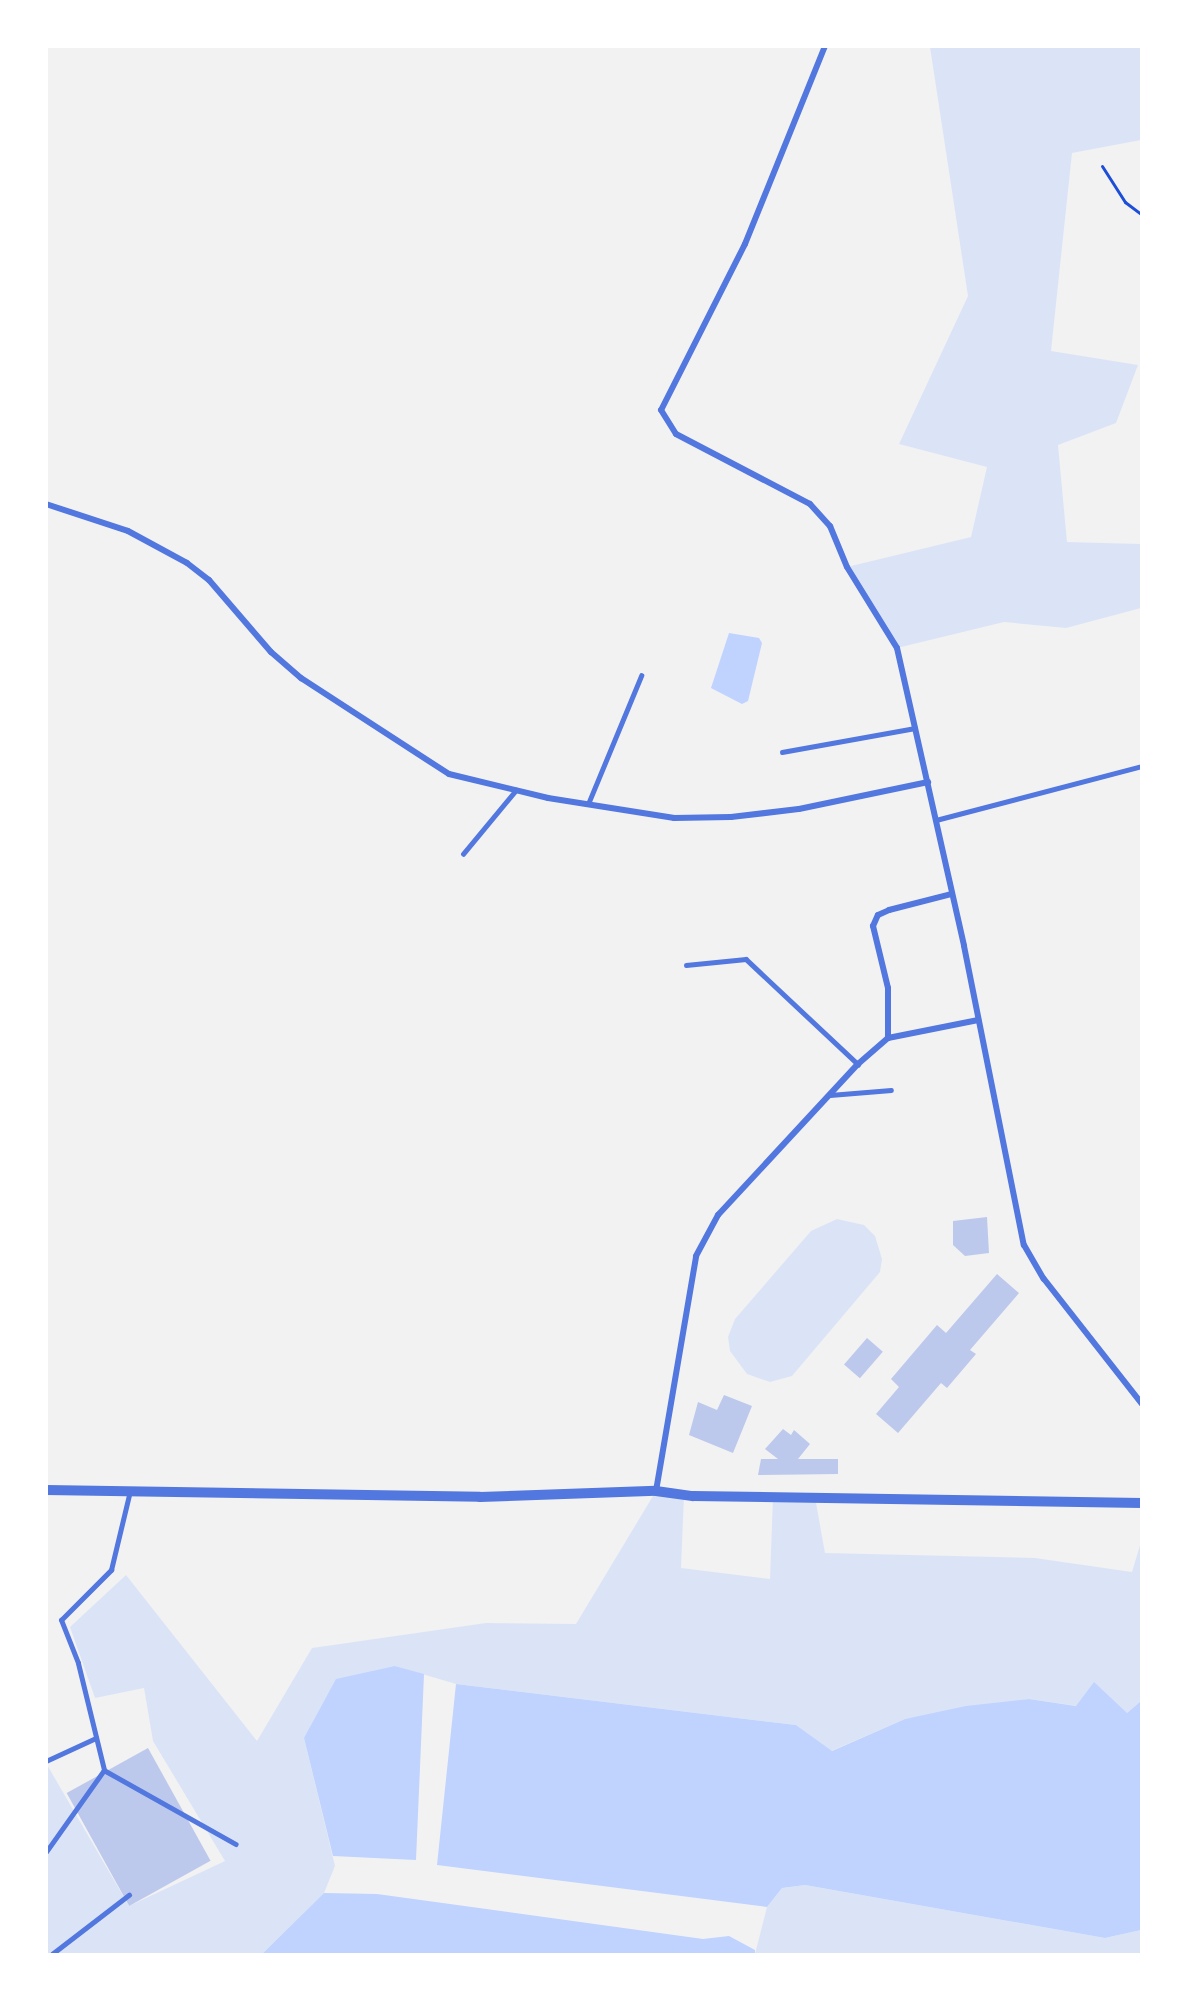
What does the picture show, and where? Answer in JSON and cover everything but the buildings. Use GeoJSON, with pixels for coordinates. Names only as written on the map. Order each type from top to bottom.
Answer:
{"type":"FeatureCollection","features":[{"type":"Feature","properties":{"kind":"street"},"geometry":{"type":"LineString","coordinates":[[825,46],[745,244],[661,410],[676,434],[781,486],[810,504],[830,526],[847,567],[897,648],[952,894],[1024,1245],[1044,1279],[1142,1404]]}},
{"type":"Feature","properties":{"kind":"street"},"geometry":{"type":"LineString","coordinates":[[46,504],[128,531],[168,551],[209,580],[271,652],[342,708],[449,774],[516,790],[674,818],[731,818],[799,810],[928,782]]}},
{"type":"Feature","properties":{"kind":"street"},"geometry":{"type":"LineString","coordinates":[[888,1038],[888,988],[873,926],[879,915],[889,910],[952,894]]}},
{"type":"Feature","properties":{"kind":"street"},"geometry":{"type":"LineString","coordinates":[[656,1491],[696,1256],[718,1215],[858,1064],[888,1038],[978,1020]]}},
{"type":"Feature","properties":{"kind":"street"},"geometry":{"type":"LineString","coordinates":[[46,1490],[480,1497],[656,1491],[693,1496],[1142,1503]]}},
{"type":"Feature","properties":{"kind":"lane"},"geometry":{"type":"LineString","coordinates":[[588,804],[641,676]]}},
{"type":"Feature","properties":{"kind":"lane"},"geometry":{"type":"LineString","coordinates":[[782,752],[915,728]]}},
{"type":"Feature","properties":{"kind":"lane"},"geometry":{"type":"LineString","coordinates":[[936,820],[1142,766]]}},
{"type":"Feature","properties":{"kind":"lane"},"geometry":{"type":"LineString","coordinates":[[462,854],[516,790]]}},
{"type":"Feature","properties":{"kind":"lane"},"geometry":{"type":"LineString","coordinates":[[686,965],[746,959],[858,1064]]}},
{"type":"Feature","properties":{"kind":"lane"},"geometry":{"type":"LineString","coordinates":[[830,1095],[891,1090]]}},
{"type":"Feature","properties":{"kind":"lane"},"geometry":{"type":"LineString","coordinates":[[130,1491],[111,1570],[61,1620],[78,1663],[104,1770],[236,1844]]}},
{"type":"Feature","properties":{"kind":"lane"},"geometry":{"type":"LineString","coordinates":[[46,1761],[96,1738]]}},
{"type":"Feature","properties":{"kind":"lane"},"geometry":{"type":"LineString","coordinates":[[46,1852],[104,1770]]}},
{"type":"Feature","properties":{"kind":"lane"},"geometry":{"type":"LineString","coordinates":[[52,1954],[129,1895]]}},
{"type":"Feature","properties":{"kind":"path"},"geometry":{"type":"LineString","coordinates":[[1102,166],[1125,202],[1142,215]]}},
{"type":"Feature","properties":{"kind":"shaded area"},"geometry":{"type":"Polygon","coordinates":[[[930,47],[1141,47],[1141,140],[1072,153],[1051,351],[1138,365],[1116,423],[1058,445],[1067,542],[1141,544],[1141,608],[1066,628],[1004,622],[897,648],[847,567],[971,537],[987,467],[899,444],[968,296],[930,47]]]}},
{"type":"Feature","properties":{"kind":"shaded area"},"geometry":{"type":"Polygon","coordinates":[[[837,1219],[864,1225],[875,1236],[882,1259],[880,1272],[792,1376],[770,1382],[747,1374],[730,1351],[728,1337],[735,1319],[811,1231],[837,1219]]]}},
{"type":"Feature","properties":{"kind":"shaded area"},"geometry":{"type":"Polygon","coordinates":[[[656,1491],[684,1496],[681,1568],[770,1579],[773,1496],[815,1497],[825,1553],[1035,1558],[1132,1572],[1141,1542],[1141,1701],[1127,1713],[1029,1699],[905,1719],[831,1751],[796,1725],[456,1684],[395,1666],[304,1738],[335,1866],[324,1893],[262,1954],[47,1954],[46,1763],[129,1906],[225,1861],[153,1741],[144,1688],[95,1698],[70,1627],[126,1575],[257,1741],[312,1648],[486,1623],[576,1624],[656,1491]]]}},
{"type":"Feature","properties":{"kind":"shaded area"},"geometry":{"type":"Polygon","coordinates":[[[805,1885],[1105,1938],[1141,1930],[1141,1954],[755,1954],[767,1907],[782,1888],[805,1885]]]}},
{"type":"Feature","properties":{"kind":"water"},"geometry":{"type":"Polygon","coordinates":[[[729,633],[759,638],[762,643],[748,701],[742,704],[711,688],[729,633]]]}},
{"type":"Feature","properties":{"kind":"water"},"geometry":{"type":"Polygon","coordinates":[[[395,1666],[424,1674],[416,1860],[333,1856],[304,1738],[336,1679],[395,1666]]]}},
{"type":"Feature","properties":{"kind":"water"},"geometry":{"type":"Polygon","coordinates":[[[1094,1682],[1127,1713],[1141,1701],[1141,1930],[1105,1938],[805,1885],[782,1888],[767,1907],[437,1865],[456,1684],[796,1725],[832,1751],[905,1719],[966,1706],[1029,1699],[1076,1706],[1094,1682]]]}},
{"type":"Feature","properties":{"kind":"water"},"geometry":{"type":"Polygon","coordinates":[[[324,1893],[377,1894],[703,1939],[729,1936],[755,1950],[755,1954],[262,1954],[324,1893]]]}}]}
